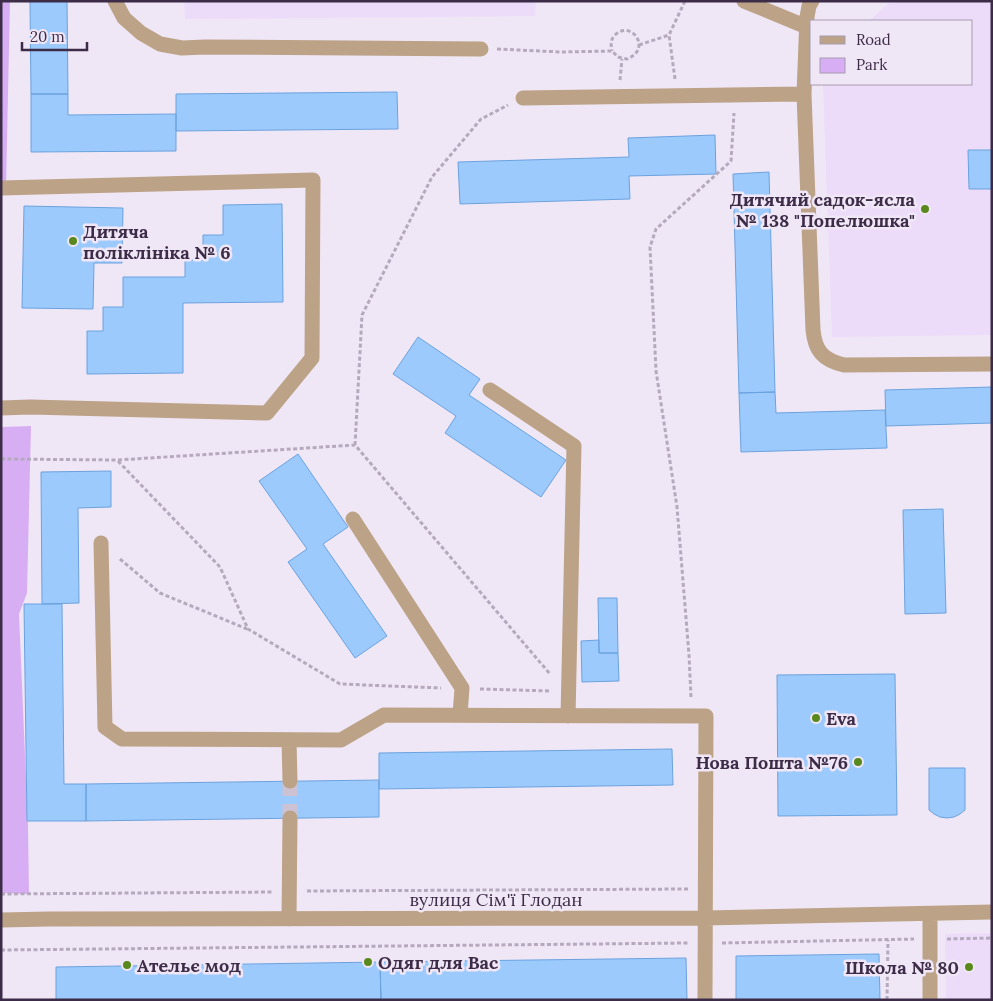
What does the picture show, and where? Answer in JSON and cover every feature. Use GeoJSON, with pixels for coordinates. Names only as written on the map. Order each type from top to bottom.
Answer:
{"type":"FeatureCollection","features":[{"type":"Feature","properties":{"kind":"street"},"geometry":{"type":"LineString","coordinates":[[115,1],[124,18],[141,34],[160,44],[182,48],[205,46],[481,48]]}},
{"type":"Feature","properties":{"kind":"street"},"geometry":{"type":"LineString","coordinates":[[744,1],[807,28]]}},
{"type":"Feature","properties":{"kind":"street"},"geometry":{"type":"LineString","coordinates":[[812,1],[806,17],[804,94],[813,330],[818,350],[834,363],[844,365],[992,364]]}},
{"type":"Feature","properties":{"kind":"street"},"geometry":{"type":"LineString","coordinates":[[523,98],[804,94]]}},
{"type":"Feature","properties":{"kind":"street"},"geometry":{"type":"LineString","coordinates":[[1,188],[312,180],[312,358],[267,413],[30,407],[1,408]]}},
{"type":"Feature","properties":{"kind":"street"},"geometry":{"type":"LineString","coordinates":[[490,390],[574,446],[568,716]]}},
{"type":"Feature","properties":{"kind":"street"},"geometry":{"type":"LineString","coordinates":[[353,519],[462,688],[460,716]]}},
{"type":"Feature","properties":{"kind":"street"},"geometry":{"type":"LineString","coordinates":[[101,543],[105,727],[122,740],[341,740],[384,715],[706,716],[705,1000]]}},
{"type":"Feature","properties":{"kind":"street"},"geometry":{"type":"LineString","coordinates":[[289,740],[290,781]]}},
{"type":"Feature","properties":{"kind":"street"},"geometry":{"type":"LineString","coordinates":[[290,818],[290,918]]}},
{"type":"Feature","properties":{"kind":"street","name":"вулиця Сім'ї Глодан"},"geometry":{"type":"LineString","coordinates":[[1,920],[705,918],[992,912]]}},
{"type":"Feature","properties":{"kind":"street"},"geometry":{"type":"LineString","coordinates":[[930,914],[930,1000]]}},
{"type":"Feature","properties":{"kind":"path"},"geometry":{"type":"LineString","coordinates":[[678,96],[669,35],[684,1]]}},
{"type":"Feature","properties":{"kind":"path"},"geometry":{"type":"LineString","coordinates":[[622,31],[628,31],[638,39],[639,45],[636,54],[627,59],[618,57],[612,51],[612,38],[622,31]]}},
{"type":"Feature","properties":{"kind":"path"},"geometry":{"type":"LineString","coordinates":[[639,45],[669,35]]}},
{"type":"Feature","properties":{"kind":"path"},"geometry":{"type":"LineString","coordinates":[[481,48],[561,52],[612,51]]}},
{"type":"Feature","properties":{"kind":"path"},"geometry":{"type":"LineString","coordinates":[[692,716],[677,508],[656,371],[650,247],[656,229],[732,161],[735,95]]}},
{"type":"Feature","properties":{"kind":"path"},"geometry":{"type":"LineString","coordinates":[[523,98],[481,119],[432,177],[362,315],[355,446],[555,679],[569,692]]}},
{"type":"Feature","properties":{"kind":"path"},"geometry":{"type":"LineString","coordinates":[[1,459],[118,460],[355,446]]}},
{"type":"Feature","properties":{"kind":"path"},"geometry":{"type":"LineString","coordinates":[[118,460],[220,567],[248,629]]}},
{"type":"Feature","properties":{"kind":"path"},"geometry":{"type":"LineString","coordinates":[[101,543],[160,593],[248,629],[340,684],[569,692]]}},
{"type":"Feature","properties":{"kind":"path"},"geometry":{"type":"LineString","coordinates":[[1,894],[705,888]]}},
{"type":"Feature","properties":{"kind":"path"},"geometry":{"type":"LineString","coordinates":[[1,950],[705,943],[992,938]]}},
{"type":"Feature","properties":{"kind":"path"},"geometry":{"type":"LineString","coordinates":[[887,1000],[888,940]]}},
{"type":"Feature","properties":{"kind":"shaded area"},"geometry":{"type":"Polygon","coordinates":[[[184,1],[536,1],[535,16],[185,19],[184,1]]]}},
{"type":"Feature","properties":{"kind":"shaded area","name":"Дитячий садок-ясла № 138 \"Попелюшка\""},"geometry":{"type":"Polygon","coordinates":[[[891,1],[992,1],[992,335],[832,337],[823,85],[973,85],[973,20],[870,20],[891,1]]]}},
{"type":"Feature","properties":{"kind":"shaded area","name":"Школа № 80"},"geometry":{"type":"Polygon","coordinates":[[[992,933],[992,1000],[946,1000],[945,934],[992,933]]]}},
{"type":"Feature","properties":{"kind":"green space"},"geometry":{"type":"Polygon","coordinates":[[[1,1],[10,1],[6,187],[1,188],[1,1]]]}},
{"type":"Feature","properties":{"kind":"green space"},"geometry":{"type":"Polygon","coordinates":[[[31,426],[27,593],[19,614],[29,894],[1,893],[1,427],[31,426]]]}},
{"type":"Feature","properties":{"kind":"building"},"geometry":{"type":"Polygon","coordinates":[[[30,1],[67,1],[68,94],[31,94],[30,1]]]}},
{"type":"Feature","properties":{"kind":"building"},"geometry":{"type":"Polygon","coordinates":[[[397,92],[398,129],[176,131],[176,94],[397,92]]]}},
{"type":"Feature","properties":{"kind":"building"},"geometry":{"type":"Polygon","coordinates":[[[31,94],[68,94],[68,115],[176,114],[176,151],[31,152],[31,94]]]}},
{"type":"Feature","properties":{"kind":"building"},"geometry":{"type":"Polygon","coordinates":[[[715,135],[716,174],[629,176],[630,199],[460,204],[458,162],[629,157],[628,138],[715,135]]]}},
{"type":"Feature","properties":{"kind":"building"},"geometry":{"type":"Polygon","coordinates":[[[968,150],[992,150],[992,189],[969,189],[968,150]]]}},
{"type":"Feature","properties":{"kind":"building"},"geometry":{"type":"Polygon","coordinates":[[[769,172],[775,392],[739,393],[733,174],[769,172]]]}},
{"type":"Feature","properties":{"kind":"building"},"geometry":{"type":"Polygon","coordinates":[[[282,204],[283,302],[183,303],[183,373],[87,374],[87,331],[103,331],[103,307],[123,307],[123,277],[185,277],[185,260],[203,260],[203,235],[223,235],[223,205],[282,204]]]}},
{"type":"Feature","properties":{"kind":"building","name":"Дитяча поліклініка № 6"},"geometry":{"type":"Polygon","coordinates":[[[24,206],[123,208],[122,263],[94,263],[93,309],[22,308],[24,206]]]}},
{"type":"Feature","properties":{"kind":"building"},"geometry":{"type":"Polygon","coordinates":[[[418,337],[480,379],[469,395],[566,460],[541,497],[445,433],[456,416],[393,374],[418,337]]]}},
{"type":"Feature","properties":{"kind":"building"},"geometry":{"type":"Polygon","coordinates":[[[992,387],[992,423],[886,426],[885,390],[992,387]]]}},
{"type":"Feature","properties":{"kind":"building"},"geometry":{"type":"Polygon","coordinates":[[[775,392],[776,413],[885,410],[887,448],[741,452],[739,393],[775,392]]]}},
{"type":"Feature","properties":{"kind":"building"},"geometry":{"type":"Polygon","coordinates":[[[298,454],[348,527],[323,544],[387,636],[355,658],[288,562],[307,549],[259,481],[298,454]]]}},
{"type":"Feature","properties":{"kind":"building"},"geometry":{"type":"Polygon","coordinates":[[[111,471],[111,507],[78,508],[79,603],[42,604],[41,472],[111,471]]]}},
{"type":"Feature","properties":{"kind":"building"},"geometry":{"type":"Polygon","coordinates":[[[943,509],[946,613],[905,614],[903,510],[943,509]]]}},
{"type":"Feature","properties":{"kind":"building"},"geometry":{"type":"Polygon","coordinates":[[[598,598],[617,598],[618,653],[599,653],[598,598]]]}},
{"type":"Feature","properties":{"kind":"building"},"geometry":{"type":"Polygon","coordinates":[[[24,604],[62,604],[64,784],[86,784],[86,821],[27,821],[24,604]]]}},
{"type":"Feature","properties":{"kind":"building"},"geometry":{"type":"Polygon","coordinates":[[[599,640],[599,653],[618,653],[619,681],[582,682],[581,641],[599,640]]]}},
{"type":"Feature","properties":{"kind":"building"},"geometry":{"type":"Polygon","coordinates":[[[895,674],[897,815],[778,816],[777,675],[895,674]]]}},
{"type":"Feature","properties":{"kind":"building"},"geometry":{"type":"Polygon","coordinates":[[[672,749],[673,785],[379,789],[379,753],[672,749]]]}},
{"type":"Feature","properties":{"kind":"building"},"geometry":{"type":"Polygon","coordinates":[[[929,768],[965,768],[965,810],[960,814],[947,818],[940,817],[929,810],[929,768]]]}},
{"type":"Feature","properties":{"kind":"building"},"geometry":{"type":"Polygon","coordinates":[[[379,780],[379,817],[86,821],[86,784],[379,780]]]}},
{"type":"Feature","properties":{"kind":"building"},"geometry":{"type":"Polygon","coordinates":[[[879,954],[880,1000],[736,1000],[736,956],[879,954]]]}},
{"type":"Feature","properties":{"kind":"building"},"geometry":{"type":"Polygon","coordinates":[[[686,958],[687,1000],[381,1000],[380,962],[686,958]]]}},
{"type":"Feature","properties":{"kind":"building"},"geometry":{"type":"Polygon","coordinates":[[[380,962],[381,1000],[56,1000],[56,967],[380,962]]]}},
{"type":"Feature","properties":{"kind":"tunnel"},"geometry":{"type":"LineString","coordinates":[[290,781],[290,818]]}},
{"type":"Feature","properties":{"kind":"place","name":"Дитячий садок-ясла № 138 \"Попелюшка\""},"geometry":{"type":"Point","coordinates":[925,209]}},
{"type":"Feature","properties":{"kind":"place","name":"Дитяча поліклініка № 6"},"geometry":{"type":"Point","coordinates":[73,241]}},
{"type":"Feature","properties":{"kind":"place","name":"Eva"},"geometry":{"type":"Point","coordinates":[816,718]}},
{"type":"Feature","properties":{"kind":"place","name":"Нова Пошта №76"},"geometry":{"type":"Point","coordinates":[858,762]}},
{"type":"Feature","properties":{"kind":"place","name":"Одяг для Вас"},"geometry":{"type":"Point","coordinates":[368,962]}},
{"type":"Feature","properties":{"kind":"place","name":"Ательє мод"},"geometry":{"type":"Point","coordinates":[127,965]}},
{"type":"Feature","properties":{"kind":"place","name":"Школа № 80"},"geometry":{"type":"Point","coordinates":[969,967]}}]}
